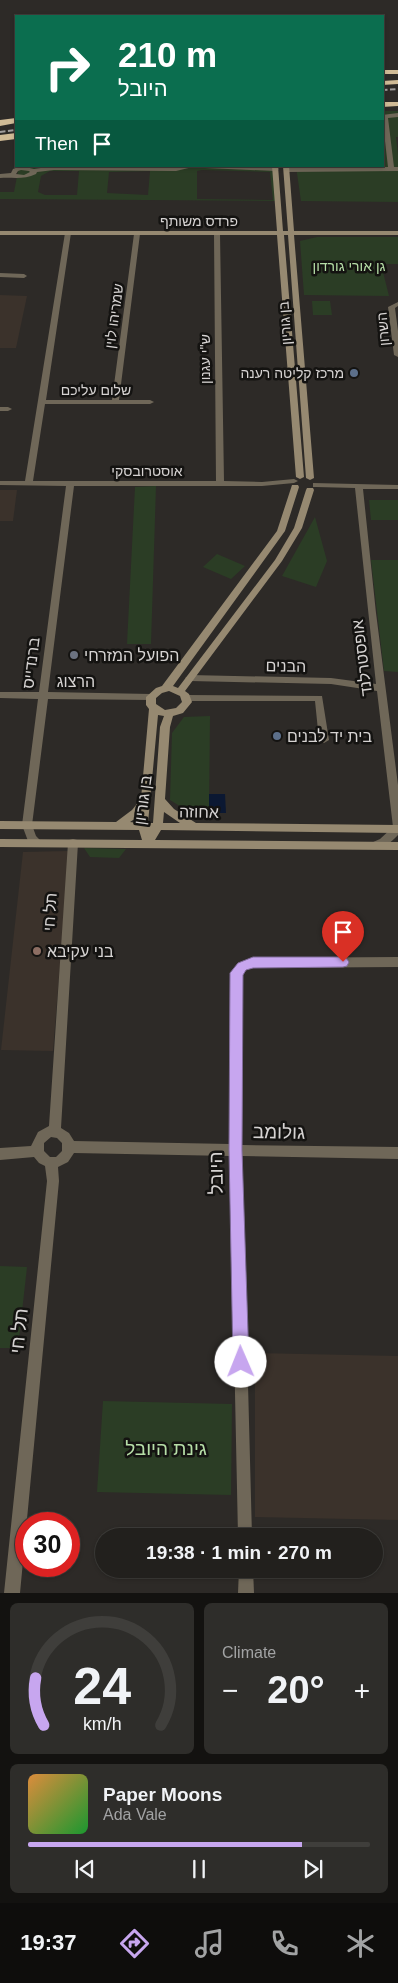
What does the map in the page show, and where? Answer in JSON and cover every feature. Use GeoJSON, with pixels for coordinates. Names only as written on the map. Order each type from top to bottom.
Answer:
{"type":"FeatureCollection","features":[{"type":"Feature","properties":{"kind":"highway"},"geometry":{"type":"LineString","coordinates":[[384,72],[398,72]]}},
{"type":"Feature","properties":{"kind":"highway"},"geometry":{"type":"LineString","coordinates":[[384,83],[398,82]]}},
{"type":"Feature","properties":{"kind":"highway"},"geometry":{"type":"LineString","coordinates":[[384,105],[398,104]]}},
{"type":"Feature","properties":{"kind":"highway"},"geometry":{"type":"LineString","coordinates":[[0,124],[15,122]]}},
{"type":"Feature","properties":{"kind":"highway"},"geometry":{"type":"LineString","coordinates":[[0,140],[15,136]]}},
{"type":"Feature","properties":{"kind":"highway"},"geometry":{"type":"LineString","coordinates":[[0,140],[15,140]]}},
{"type":"Feature","properties":{"kind":"main road","name":"בן גוריון"},"geometry":{"type":"LineString","coordinates":[[165,688],[281,531],[296,482],[276,167]]}},
{"type":"Feature","properties":{"kind":"main road","name":"בן גוריון"},"geometry":{"type":"LineString","coordinates":[[286,168],[310,478]]}},
{"type":"Feature","properties":{"kind":"main road","name":"פרדס משותף"},"geometry":{"type":"LineString","coordinates":[[0,233],[398,233]]}},
{"type":"Feature","properties":{"kind":"main road"},"geometry":{"type":"LineString","coordinates":[[183,694],[165,688],[154,693],[151,697],[151,705],[154,709],[169,714],[181,710],[186,705],[183,694],[190,678],[278,561],[298,528],[313,488],[315,481],[310,478],[296,482],[301,490],[313,488]]}},
{"type":"Feature","properties":{"kind":"main road","name":"בן גוריון"},"geometry":{"type":"LineString","coordinates":[[148,844],[143,826],[154,709]]}},
{"type":"Feature","properties":{"kind":"main road","name":"בן גוריון"},"geometry":{"type":"LineString","coordinates":[[148,844],[158,827],[165,726],[169,714]]}},
{"type":"Feature","properties":{"kind":"main road"},"geometry":{"type":"LineString","coordinates":[[117,826],[136,814],[145,799]]}},
{"type":"Feature","properties":{"kind":"main road"},"geometry":{"type":"LineString","coordinates":[[160,800],[176,816],[196,827]]}},
{"type":"Feature","properties":{"kind":"main road","name":"אחוזה"},"geometry":{"type":"LineString","coordinates":[[0,825],[398,828]]}},
{"type":"Feature","properties":{"kind":"main road","name":"אחוזה"},"geometry":{"type":"LineString","coordinates":[[0,843],[398,846]]}},
{"type":"Feature","properties":{"kind":"street"},"geometry":{"type":"LineString","coordinates":[[384,116],[398,114]]}},
{"type":"Feature","properties":{"kind":"street"},"geometry":{"type":"LineString","coordinates":[[286,168],[395,169],[384,120]]}},
{"type":"Feature","properties":{"kind":"street"},"geometry":{"type":"LineString","coordinates":[[13,175],[15,170],[24,167],[34,171],[54,168],[164,169],[184,167]]}},
{"type":"Feature","properties":{"kind":"street"},"geometry":{"type":"LineString","coordinates":[[0,176],[13,175],[25,177],[33,174],[34,171]]}},
{"type":"Feature","properties":{"kind":"street"},"geometry":{"type":"LineString","coordinates":[[29,483],[68,233]]}},
{"type":"Feature","properties":{"kind":"street","name":"שמריהו לוין"},"geometry":{"type":"LineString","coordinates":[[115,402],[137,234]]}},
{"type":"Feature","properties":{"kind":"street","name":"ש''י עגנון"},"geometry":{"type":"LineString","coordinates":[[217,234],[220,484]]}},
{"type":"Feature","properties":{"kind":"street"},"geometry":{"type":"LineString","coordinates":[[0,275],[24,276]]}},
{"type":"Feature","properties":{"kind":"street","name":"השרון"},"geometry":{"type":"LineString","coordinates":[[398,304],[391,307],[398,356]]}},
{"type":"Feature","properties":{"kind":"street","name":"שלום עליכם"},"geometry":{"type":"LineString","coordinates":[[42,402],[150,402]]}},
{"type":"Feature","properties":{"kind":"street","name":"אוסטרובסקי"},"geometry":{"type":"LineString","coordinates":[[0,483],[262,484],[296,482]]}},
{"type":"Feature","properties":{"kind":"street","name":"ברנדייס"},"geometry":{"type":"LineString","coordinates":[[27,825],[70,483]]}},
{"type":"Feature","properties":{"kind":"street","name":"אופסטרלנד"},"geometry":{"type":"LineString","coordinates":[[359,486],[398,828]]}},
{"type":"Feature","properties":{"kind":"street"},"geometry":{"type":"LineString","coordinates":[[313,488],[398,487]]}},
{"type":"Feature","properties":{"kind":"street","name":"הבנים"},"geometry":{"type":"LineString","coordinates":[[190,678],[331,681],[381,688]]}},
{"type":"Feature","properties":{"kind":"street","name":"הבנים"},"geometry":{"type":"LineString","coordinates":[[183,694],[319,698],[324,740]]}},
{"type":"Feature","properties":{"kind":"street","name":"הרצוג"},"geometry":{"type":"LineString","coordinates":[[0,695],[151,697]]}},
{"type":"Feature","properties":{"kind":"street"},"geometry":{"type":"LineString","coordinates":[[27,825],[28,832],[38,843]]}},
{"type":"Feature","properties":{"kind":"street"},"geometry":{"type":"LineString","coordinates":[[375,846],[384,842],[398,828]]}},
{"type":"Feature","properties":{"kind":"street","name":"תל חי"},"geometry":{"type":"LineString","coordinates":[[54,1132],[73,844]]}},
{"type":"Feature","properties":{"kind":"street","name":"היובל"},"geometry":{"type":"LineString","coordinates":[[245,1528],[236,1150],[237,973],[242,967],[253,962],[398,962]]}},
{"type":"Feature","properties":{"kind":"street"},"geometry":{"type":"LineString","coordinates":[[54,1132],[65,1136],[70,1147],[67,1155],[62,1159],[51,1162],[41,1158],[37,1151],[40,1139],[54,1132]]}},
{"type":"Feature","properties":{"kind":"street","name":"גולומב"},"geometry":{"type":"LineString","coordinates":[[70,1147],[398,1153]]}},
{"type":"Feature","properties":{"kind":"street"},"geometry":{"type":"LineString","coordinates":[[0,1154],[37,1151]]}},
{"type":"Feature","properties":{"kind":"street","name":"תל חי"},"geometry":{"type":"LineString","coordinates":[[12,1593],[53,1181],[51,1162]]}},
{"type":"Feature","properties":{"kind":"street"},"geometry":{"type":"LineString","coordinates":[[246,1578],[246,1593]]}},
{"type":"Feature","properties":{"kind":"shaded area"},"geometry":{"type":"Polygon","coordinates":[[[0,295],[27,296],[16,348],[0,348],[0,295]]]}},
{"type":"Feature","properties":{"kind":"shaded area"},"geometry":{"type":"Polygon","coordinates":[[[0,490],[17,490],[13,521],[0,521],[0,490]]]}},
{"type":"Feature","properties":{"kind":"shaded area","name":"בני עקיבא"},"geometry":{"type":"Polygon","coordinates":[[[69,851],[53,1051],[1,1050],[23,852],[69,851]]]}},
{"type":"Feature","properties":{"kind":"shaded area"},"geometry":{"type":"Polygon","coordinates":[[[255,1353],[398,1356],[398,1520],[255,1517],[255,1353]]]}},
{"type":"Feature","properties":{"kind":"green space"},"geometry":{"type":"Polygon","coordinates":[[[384,111],[398,111],[398,137],[396,137],[398,202],[301,201],[296,167],[384,167],[384,111]]]}},
{"type":"Feature","properties":{"kind":"green space"},"geometry":{"type":"Polygon","coordinates":[[[19,167],[272,167],[276,201],[0,199],[0,192],[14,192],[19,167]],[[50,171],[41,176],[38,192],[45,195],[77,195],[79,171],[50,171]],[[150,171],[109,172],[107,193],[148,195],[150,171]],[[197,171],[197,199],[273,200],[270,172],[197,171]]]}},
{"type":"Feature","properties":{"kind":"green space","name":"גן אורי גורדון"},"geometry":{"type":"Polygon","coordinates":[[[317,237],[398,237],[398,264],[381,264],[389,296],[304,295],[300,241],[317,237]]]}},
{"type":"Feature","properties":{"kind":"green space"},"geometry":{"type":"Polygon","coordinates":[[[312,301],[330,301],[332,315],[313,315],[312,301]]]}},
{"type":"Feature","properties":{"kind":"green space"},"geometry":{"type":"Polygon","coordinates":[[[156,486],[151,644],[127,644],[135,487],[156,486]]]}},
{"type":"Feature","properties":{"kind":"green space"},"geometry":{"type":"Polygon","coordinates":[[[369,500],[398,500],[398,520],[371,520],[369,500]]]}},
{"type":"Feature","properties":{"kind":"green space"},"geometry":{"type":"Polygon","coordinates":[[[315,517],[327,561],[316,587],[282,576],[315,517]]]}},
{"type":"Feature","properties":{"kind":"green space"},"geometry":{"type":"Polygon","coordinates":[[[217,554],[245,566],[231,579],[203,567],[217,554]]]}},
{"type":"Feature","properties":{"kind":"green space"},"geometry":{"type":"Polygon","coordinates":[[[371,560],[398,560],[398,672],[384,671],[371,560]]]}},
{"type":"Feature","properties":{"kind":"green space"},"geometry":{"type":"Polygon","coordinates":[[[210,716],[209,813],[191,813],[170,800],[172,733],[184,717],[210,716]]]}},
{"type":"Feature","properties":{"kind":"green space"},"geometry":{"type":"Polygon","coordinates":[[[84,848],[126,849],[119,858],[90,857],[84,848]]]}},
{"type":"Feature","properties":{"kind":"green space"},"geometry":{"type":"Polygon","coordinates":[[[0,1266],[27,1267],[18,1348],[0,1348],[0,1266]]]}},
{"type":"Feature","properties":{"kind":"green space","name":"גינת היובל"},"geometry":{"type":"Polygon","coordinates":[[[103,1401],[232,1404],[231,1495],[97,1492],[103,1401]]]}},
{"type":"Feature","properties":{"kind":"water"},"geometry":{"type":"Polygon","coordinates":[[[209,794],[225,794],[226,813],[209,813],[209,794]]]}},
{"type":"Feature","properties":{"kind":"railway"},"geometry":{"type":"LineString","coordinates":[[384,90],[398,89]]}},
{"type":"Feature","properties":{"kind":"railway"},"geometry":{"type":"LineString","coordinates":[[0,132],[15,130]]}},
{"type":"Feature","properties":{"kind":"place","name":"מרכז קליטה רענה"},"geometry":{"type":"Point","coordinates":[354,373]}},
{"type":"Feature","properties":{"kind":"place","name":"הפועל המזרחי"},"geometry":{"type":"Point","coordinates":[74,655]}},
{"type":"Feature","properties":{"kind":"place","name":"בית יד לבנים"},"geometry":{"type":"Point","coordinates":[277,736]}},
{"type":"Feature","properties":{"kind":"place","name":"בני עקיבא"},"geometry":{"type":"Point","coordinates":[37,951]}},
{"type":"Feature","properties":{"kind":"route"},"geometry":{"type":"LineString","coordinates":[[241,1362],[236,1150],[237,973],[242,967],[253,962],[343,962]]}}]}
